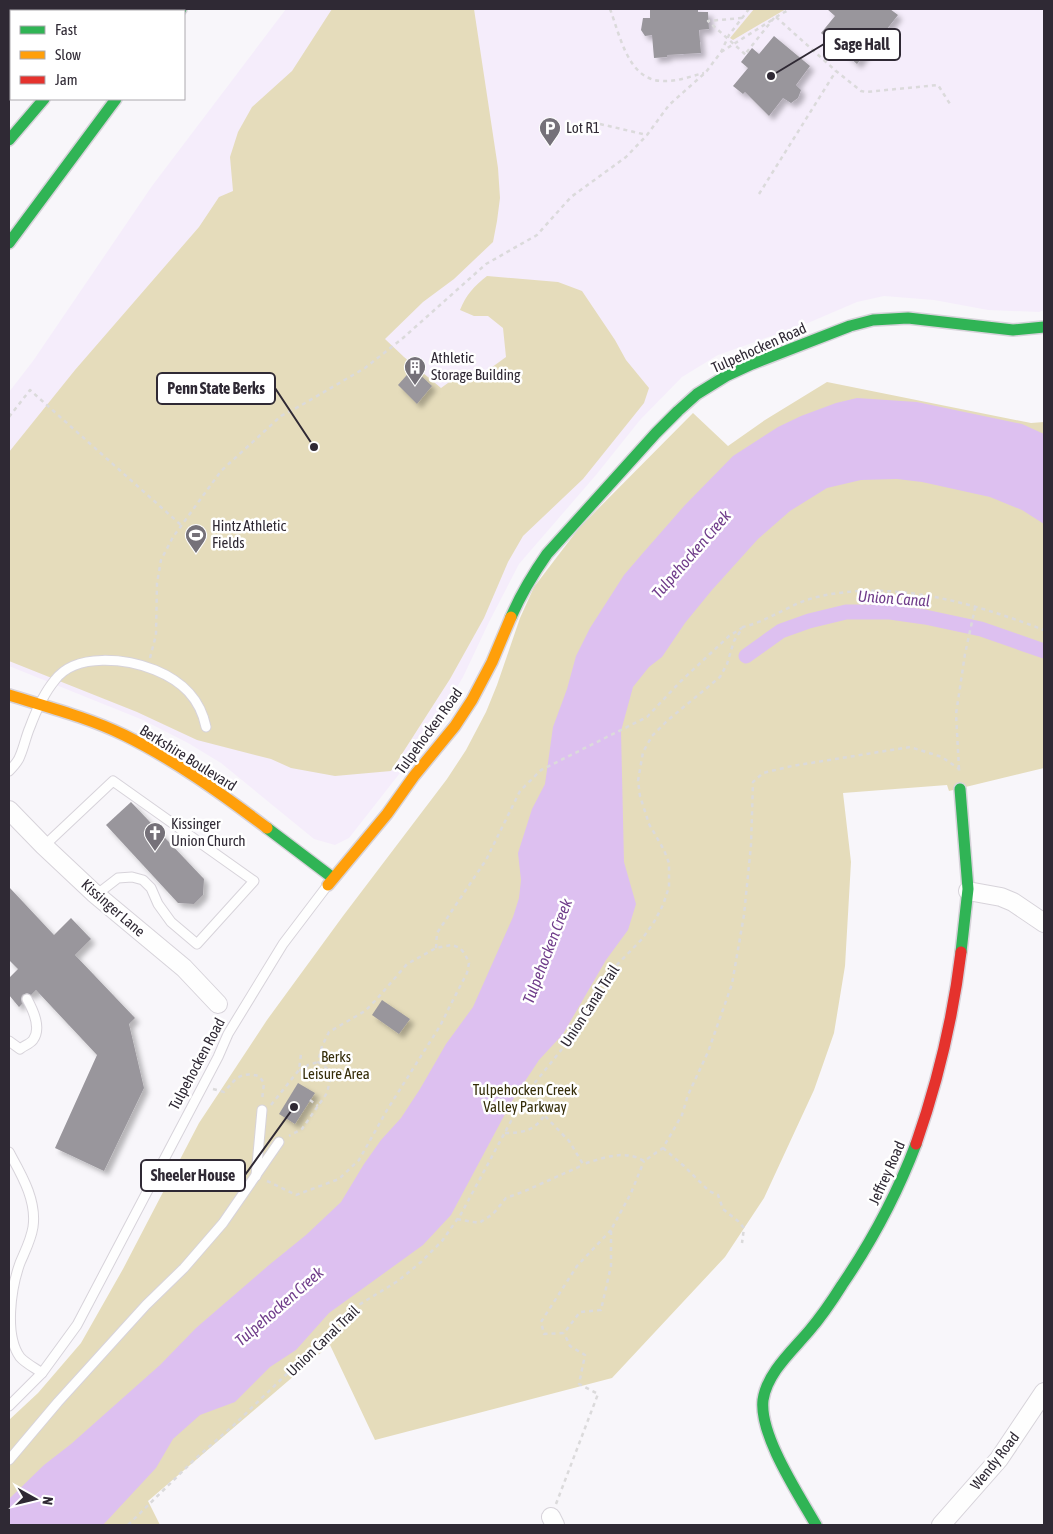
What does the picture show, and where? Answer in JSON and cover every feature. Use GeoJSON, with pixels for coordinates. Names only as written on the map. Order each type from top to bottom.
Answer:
{"type":"FeatureCollection","features":[{"type":"Feature","properties":{"kind":"main road"},"geometry":{"type":"LineString","coordinates":[[9,140],[43,100]]}},
{"type":"Feature","properties":{"kind":"main road"},"geometry":{"type":"LineString","coordinates":[[85,121],[103,100]]}},
{"type":"Feature","properties":{"kind":"main road"},"geometry":{"type":"LineString","coordinates":[[9,243],[115,100]]}},
{"type":"Feature","properties":{"kind":"main road","name":"Tulpehocken Road"},"geometry":{"type":"LineString","coordinates":[[331,881],[387,814],[414,776],[455,726],[472,700],[492,662],[520,598],[546,554],[656,432],[697,394],[726,376],[752,364],[850,326],[873,320],[908,318],[1013,330],[1044,327]]}},
{"type":"Feature","properties":{"kind":"main road","name":"Berkshire Boulevard"},"geometry":{"type":"LineString","coordinates":[[9,694],[94,722],[158,754],[207,785],[331,881]]}},
{"type":"Feature","properties":{"kind":"main road","name":"Jeffrey Road"},"geometry":{"type":"LineString","coordinates":[[816,1525],[766,1431],[763,1401],[771,1379],[836,1295],[867,1246],[884,1216],[911,1158],[928,1110],[947,1045],[960,965],[968,891],[960,789]]}},
{"type":"Feature","properties":{"kind":"street","name":"Kissinger Lane"},"geometry":{"type":"LineString","coordinates":[[9,810],[96,895],[184,968],[218,1004]]}},
{"type":"Feature","properties":{"kind":"street"},"geometry":{"type":"LineString","coordinates":[[968,891],[1001,897],[1013,902],[1044,923]]}},
{"type":"Feature","properties":{"kind":"street","name":"Wendy Road"},"geometry":{"type":"LineString","coordinates":[[941,1525],[999,1459],[1044,1392]]}},
{"type":"Feature","properties":{"kind":"lane"},"geometry":{"type":"LineString","coordinates":[[9,772],[20,758],[29,728],[55,679],[70,668],[89,662],[112,660],[134,663],[170,676],[187,688],[198,702],[206,726]]}},
{"type":"Feature","properties":{"kind":"lane"},"geometry":{"type":"LineString","coordinates":[[44,846],[113,781],[254,881],[197,944],[171,922],[143,880],[132,877],[118,878],[96,895]]}},
{"type":"Feature","properties":{"kind":"lane","name":"Tulpehocken Road"},"geometry":{"type":"LineString","coordinates":[[9,1406],[42,1373],[78,1325],[204,1084],[228,1034],[283,944],[331,881]]}},
{"type":"Feature","properties":{"kind":"lane"},"geometry":{"type":"LineString","coordinates":[[9,1041],[20,1049],[33,1041],[36,1033],[36,1015],[27,999]]}},
{"type":"Feature","properties":{"kind":"lane"},"geometry":{"type":"LineString","coordinates":[[256,1176],[262,1110]]}},
{"type":"Feature","properties":{"kind":"lane"},"geometry":{"type":"LineString","coordinates":[[9,1460],[58,1402],[146,1305],[184,1268],[217,1231],[279,1142]]}},
{"type":"Feature","properties":{"kind":"lane"},"geometry":{"type":"LineString","coordinates":[[9,1152],[26,1184],[32,1207],[34,1226],[30,1241],[19,1265],[12,1295],[12,1343],[21,1358],[42,1373]]}},
{"type":"Feature","properties":{"kind":"path"},"geometry":{"type":"LineString","coordinates":[[610,9],[630,60],[639,73],[646,78],[664,82],[706,72]]}},
{"type":"Feature","properties":{"kind":"path"},"geometry":{"type":"LineString","coordinates":[[147,667],[156,634],[157,583],[161,560],[181,525],[221,471],[281,416],[365,368],[403,338],[486,264],[537,235],[571,197],[626,157],[647,134],[669,105],[706,72],[749,9]]}},
{"type":"Feature","properties":{"kind":"path"},"geometry":{"type":"LineString","coordinates":[[721,52],[790,9]]}},
{"type":"Feature","properties":{"kind":"path"},"geometry":{"type":"LineString","coordinates":[[742,18],[708,21],[746,55],[775,18]]}},
{"type":"Feature","properties":{"kind":"path"},"geometry":{"type":"LineString","coordinates":[[775,18],[861,91],[938,85],[950,104]]}},
{"type":"Feature","properties":{"kind":"path"},"geometry":{"type":"LineString","coordinates":[[759,194],[836,71]]}},
{"type":"Feature","properties":{"kind":"path"},"geometry":{"type":"LineString","coordinates":[[600,124],[647,134]]}},
{"type":"Feature","properties":{"kind":"path"},"geometry":{"type":"LineString","coordinates":[[9,417],[30,390],[181,525]]}},
{"type":"Feature","properties":{"kind":"path"},"geometry":{"type":"LineString","coordinates":[[436,948],[437,933],[486,860],[520,791],[541,770],[647,717],[679,683],[729,636],[743,627],[753,625],[784,608],[816,597],[857,592],[900,592],[940,598],[1010,617],[1044,630]]}},
{"type":"Feature","properties":{"kind":"path"},"geometry":{"type":"LineString","coordinates":[[960,789],[956,714],[965,654],[975,608]]}},
{"type":"Feature","properties":{"kind":"path","name":"Union Canal Trail"},"geometry":{"type":"LineString","coordinates":[[128,1525],[194,1460],[296,1366],[340,1320],[357,1306],[398,1281],[421,1262],[442,1241],[457,1220],[529,1090],[574,1034],[612,970],[642,940],[654,922],[669,887],[669,863],[649,824],[640,796],[638,781],[643,752],[652,736],[668,720],[720,678],[727,664],[734,641],[743,627]]}},
{"type":"Feature","properties":{"kind":"path"},"geometry":{"type":"LineString","coordinates":[[611,1230],[611,1266],[601,1310],[580,1312],[564,1333],[544,1334],[541,1322],[577,1266],[611,1230],[631,1193],[644,1161],[663,1148],[682,1115],[688,1095],[708,1052],[732,984],[744,914],[751,845],[753,782],[763,773],[792,766],[910,747],[942,757],[959,769]]}},
{"type":"Feature","properties":{"kind":"path"},"geometry":{"type":"LineString","coordinates":[[256,1176],[296,1195],[339,1179],[360,1160],[411,1069],[440,1026],[467,973],[469,963],[465,954],[460,948],[452,945],[436,948],[407,964],[365,1011],[330,1032],[322,1046],[318,1062]]}},
{"type":"Feature","properties":{"kind":"path"},"geometry":{"type":"LineString","coordinates":[[262,1110],[270,1106],[299,1070],[302,1054]]}},
{"type":"Feature","properties":{"kind":"path"},"geometry":{"type":"LineString","coordinates":[[299,1070],[303,1070],[308,1065],[318,1062]]}},
{"type":"Feature","properties":{"kind":"path"},"geometry":{"type":"LineString","coordinates":[[279,1142],[302,1129],[327,1093],[332,1072],[318,1062]]}},
{"type":"Feature","properties":{"kind":"path"},"geometry":{"type":"LineString","coordinates":[[204,1084],[224,1092],[238,1076],[248,1073],[259,1076],[264,1083],[262,1110]]}},
{"type":"Feature","properties":{"kind":"path"},"geometry":{"type":"LineString","coordinates":[[529,1090],[536,1095],[544,1115],[569,1142],[583,1164]]}},
{"type":"Feature","properties":{"kind":"path"},"geometry":{"type":"LineString","coordinates":[[310,1100],[318,1106]]}},
{"type":"Feature","properties":{"kind":"path"},"geometry":{"type":"LineString","coordinates":[[505,1133],[520,1133],[538,1125],[544,1115]]}},
{"type":"Feature","properties":{"kind":"path"},"geometry":{"type":"LineString","coordinates":[[663,1148],[709,1190],[718,1195],[723,1210],[738,1220],[744,1228],[742,1243]]}},
{"type":"Feature","properties":{"kind":"path"},"geometry":{"type":"LineString","coordinates":[[457,1220],[479,1223],[493,1214],[506,1198],[583,1164],[619,1154],[635,1156],[644,1161]]}},
{"type":"Feature","properties":{"kind":"path"},"geometry":{"type":"LineString","coordinates":[[553,1521],[598,1394],[579,1384],[585,1355],[570,1346],[564,1333]]}},
{"type":"Feature","properties":{"kind":"shaded area"},"geometry":{"type":"Polygon","coordinates":[[[286,9],[1044,9],[1044,310],[1039,312],[988,310],[934,300],[884,296],[857,302],[808,323],[718,355],[682,377],[640,420],[596,475],[519,564],[463,677],[438,719],[407,764],[349,838],[335,845],[314,839],[221,763],[188,743],[143,720],[9,666],[9,392],[33,361],[152,186],[286,9]]]}},
{"type":"Feature","properties":{"kind":"green space"},"geometry":{"type":"Polygon","coordinates":[[[9,9],[73,9],[10,10],[9,85],[9,9]]]}},
{"type":"Feature","properties":{"kind":"green space"},"geometry":{"type":"Polygon","coordinates":[[[332,9],[474,9],[498,168],[500,198],[493,242],[454,279],[423,302],[385,339],[441,388],[466,370],[484,373],[506,357],[503,328],[488,316],[474,316],[460,310],[468,295],[478,283],[487,276],[558,282],[582,291],[626,360],[649,388],[644,403],[583,479],[523,536],[508,562],[484,618],[450,679],[391,771],[335,776],[291,768],[271,759],[197,740],[137,712],[9,661],[9,452],[75,370],[199,227],[219,197],[233,191],[230,157],[238,132],[252,107],[292,71],[332,9]]]}},
{"type":"Feature","properties":{"kind":"green space"},"geometry":{"type":"Polygon","coordinates":[[[754,9],[786,9],[733,40],[730,38],[754,9]]]}},
{"type":"Feature","properties":{"kind":"green space","name":"Tulpehocken Creek Valley Parkway"},"geometry":{"type":"Polygon","coordinates":[[[827,382],[1031,423],[1044,422],[1044,768],[949,791],[947,785],[843,793],[851,862],[845,966],[834,1033],[814,1090],[764,1198],[725,1257],[612,1378],[375,1440],[330,1345],[148,1501],[160,1525],[9,1525],[9,1420],[38,1393],[81,1343],[123,1269],[199,1123],[267,1020],[447,779],[466,750],[486,712],[520,618],[534,587],[579,528],[693,413],[728,446],[765,420],[827,382]]]}},
{"type":"Feature","properties":{"kind":"water","name":"Tulpehocken Creek"},"geometry":{"type":"Polygon","coordinates":[[[857,398],[917,402],[1022,424],[1044,434],[1044,524],[1022,510],[990,497],[922,482],[897,479],[861,480],[827,488],[790,511],[758,539],[685,623],[662,657],[649,667],[633,687],[621,731],[624,862],[636,904],[628,930],[606,960],[563,1034],[539,1060],[512,1101],[451,1215],[423,1245],[329,1313],[296,1350],[270,1367],[235,1402],[200,1415],[173,1439],[156,1468],[103,1525],[9,1525],[9,1499],[44,1465],[71,1444],[160,1365],[196,1328],[306,1235],[341,1202],[364,1164],[381,1140],[401,1118],[420,1089],[446,1044],[473,1007],[513,917],[519,898],[521,880],[518,853],[532,809],[545,784],[553,727],[567,689],[576,656],[590,628],[624,575],[685,505],[733,456],[778,427],[801,416],[836,403],[857,398]]]}},
{"type":"Feature","properties":{"kind":"building"},"geometry":{"type":"Polygon","coordinates":[[[650,9],[698,9],[698,12],[708,12],[709,29],[699,30],[701,53],[667,55],[667,57],[654,58],[652,35],[645,36],[641,30],[643,18],[650,18],[650,9]]]}},
{"type":"Feature","properties":{"kind":"building"},"geometry":{"type":"Polygon","coordinates":[[[827,9],[890,9],[898,15],[883,34],[889,38],[886,46],[879,52],[871,46],[857,64],[821,33],[835,16],[827,9]]]}},
{"type":"Feature","properties":{"kind":"building"},"geometry":{"type":"Polygon","coordinates":[[[774,36],[810,66],[796,85],[801,90],[798,98],[791,103],[783,98],[769,116],[745,92],[743,94],[733,86],[748,68],[741,62],[752,48],[759,54],[774,36]]]}},
{"type":"Feature","properties":{"kind":"building","name":"Athletic Storage Building"},"geometry":{"type":"Polygon","coordinates":[[[413,368],[432,386],[417,404],[398,385],[413,368]]]}},
{"type":"Feature","properties":{"kind":"building","name":"Kissinger Union Church"},"geometry":{"type":"Polygon","coordinates":[[[131,802],[204,879],[203,895],[194,904],[178,903],[106,825],[131,802]]]}},
{"type":"Feature","properties":{"kind":"building"},"geometry":{"type":"Polygon","coordinates":[[[9,887],[54,935],[71,918],[91,939],[75,955],[135,1018],[129,1024],[144,1088],[104,1171],[55,1148],[97,1055],[36,990],[31,995],[27,993],[22,995],[22,1004],[19,1007],[9,995],[9,978],[18,969],[9,960],[9,887]]]}},
{"type":"Feature","properties":{"kind":"building"},"geometry":{"type":"Polygon","coordinates":[[[382,1000],[410,1019],[399,1034],[372,1015],[382,1000]]]}},
{"type":"Feature","properties":{"kind":"building"},"geometry":{"type":"Polygon","coordinates":[[[298,1083],[315,1093],[295,1124],[279,1114],[298,1083]]]}},
{"type":"Feature","properties":{"kind":"waterway","name":"Union Canal"},"geometry":{"type":"LineString","coordinates":[[746,656],[781,631],[809,621],[846,612],[890,612],[925,617],[981,629],[1044,651]]}},
{"type":"Feature","properties":{"kind":"traffic: fast"},"geometry":{"type":"LineString","coordinates":[[9,140],[43,100]]}},
{"type":"Feature","properties":{"kind":"traffic: fast"},"geometry":{"type":"LineString","coordinates":[[9,243],[115,100]]}},
{"type":"Feature","properties":{"kind":"traffic: fast"},"geometry":{"type":"LineString","coordinates":[[511,617],[527,584],[547,554],[678,411],[697,394],[726,376],[850,326],[873,320],[908,318],[1013,330],[1044,327]]}},
{"type":"Feature","properties":{"kind":"traffic: fast"},"geometry":{"type":"LineString","coordinates":[[960,789],[968,889],[961,952]]}},
{"type":"Feature","properties":{"kind":"traffic: fast"},"geometry":{"type":"LineString","coordinates":[[267,828],[333,878]]}},
{"type":"Feature","properties":{"kind":"traffic: fast"},"geometry":{"type":"LineString","coordinates":[[816,1525],[782,1464],[767,1430],[763,1414],[765,1390],[775,1372],[822,1315],[864,1251],[892,1199],[916,1144]]}},
{"type":"Feature","properties":{"kind":"traffic: slow"},"geometry":{"type":"LineString","coordinates":[[328,885],[387,814],[414,776],[455,726],[472,700],[492,662],[511,617]]}},
{"type":"Feature","properties":{"kind":"traffic: slow"},"geometry":{"type":"LineString","coordinates":[[9,695],[81,718],[124,735],[162,755],[198,778],[267,828]]}},
{"type":"Feature","properties":{"kind":"traffic: jam"},"geometry":{"type":"LineString","coordinates":[[916,1144],[944,1049],[954,1001],[961,952]]}},
{"type":"Feature","properties":{"kind":"place","name":"Sage Hall"},"geometry":{"type":"Point","coordinates":[771,76]}},
{"type":"Feature","properties":{"kind":"place","name":"Lot R1"},"geometry":{"type":"Point","coordinates":[550,147]}},
{"type":"Feature","properties":{"kind":"place","name":"Athletic Storage Building"},"geometry":{"type":"Point","coordinates":[415,386]}},
{"type":"Feature","properties":{"kind":"place","name":"Penn State Berks"},"geometry":{"type":"Point","coordinates":[314,447]}},
{"type":"Feature","properties":{"kind":"place","name":"Hintz Athletic Fields"},"geometry":{"type":"Point","coordinates":[196,554]}},
{"type":"Feature","properties":{"kind":"place","name":"Kissinger Union Church"},"geometry":{"type":"Point","coordinates":[155,852]}},
{"type":"Feature","properties":{"kind":"place","name":"Sheeler House"},"geometry":{"type":"Point","coordinates":[294,1107]}},
{"type":"Feature","properties":{"kind":"park label","name":"Berks Leisure Area"},"geometry":{"type":"Point","coordinates":[336,1066]}}]}
